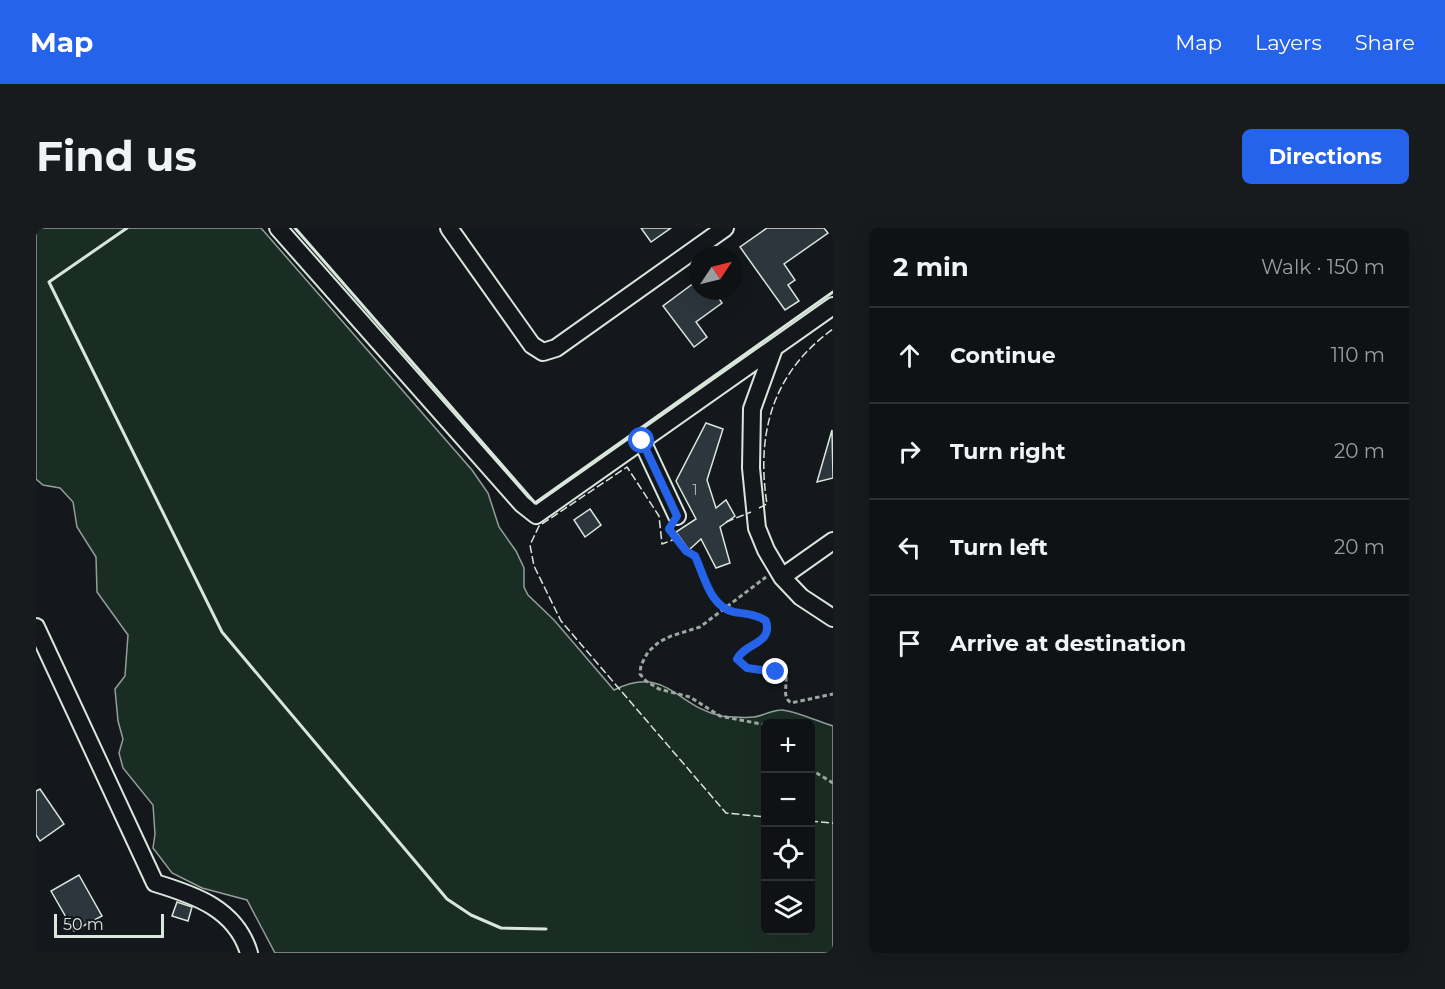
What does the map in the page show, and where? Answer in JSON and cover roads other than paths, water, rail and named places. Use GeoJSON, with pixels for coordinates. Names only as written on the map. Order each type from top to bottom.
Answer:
{"type":"FeatureCollection","features":[{"type":"Feature","properties":{"kind":"street"},"geometry":{"type":"LineString","coordinates":[[278,228],[522,504],[536,514],[833,306]]}},
{"type":"Feature","properties":{"kind":"street"},"geometry":{"type":"LineString","coordinates":[[449,228],[532,345],[543,352],[556,348],[725,228]]}},
{"type":"Feature","properties":{"kind":"street"},"geometry":{"type":"LineString","coordinates":[[774,348],[752,409],[751,468],[757,528],[766,550],[780,573],[801,597],[833,618]]}},
{"type":"Feature","properties":{"kind":"street"},"geometry":{"type":"LineString","coordinates":[[642,441],[677,516]]}},
{"type":"Feature","properties":{"kind":"street"},"geometry":{"type":"LineString","coordinates":[[780,573],[833,541]]}},
{"type":"Feature","properties":{"kind":"street"},"geometry":{"type":"LineString","coordinates":[[36,627],[155,884],[188,892],[224,913],[237,930],[249,953]]}}]}
